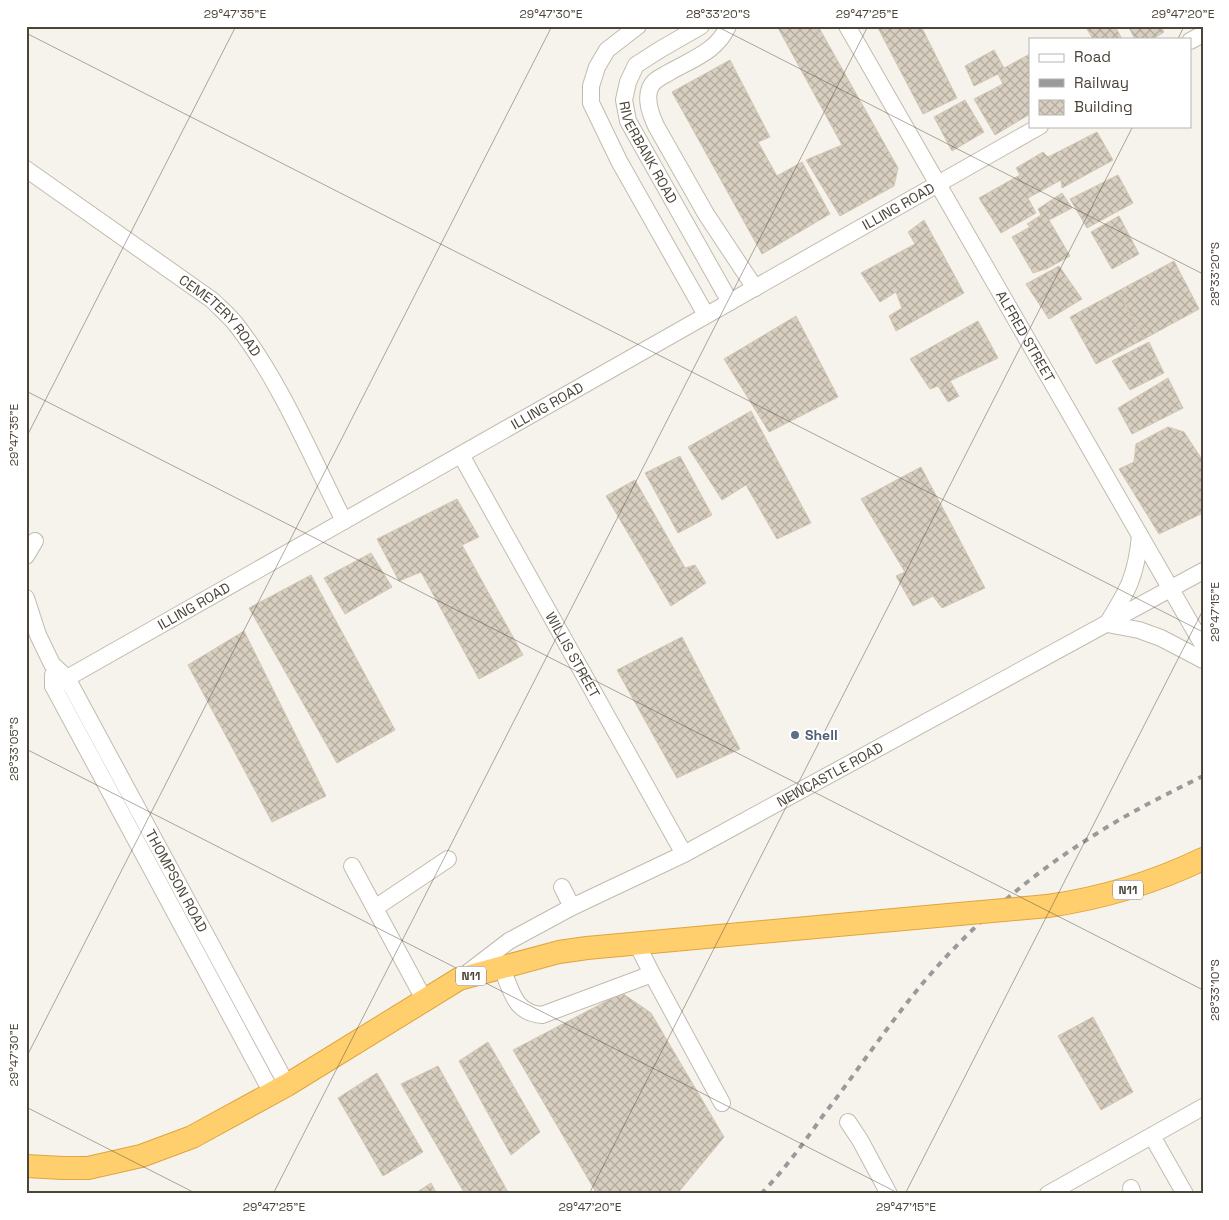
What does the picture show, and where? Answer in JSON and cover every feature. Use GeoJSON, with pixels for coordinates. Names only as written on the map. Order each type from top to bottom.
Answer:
{"type":"FeatureCollection","features":[{"type":"Feature","properties":{"kind":"highway","name":"N11"},"geometry":{"type":"LineString","coordinates":[[26,1166],[88,1168],[141,1156],[192,1137],[280,1089],[459,979],[502,969],[559,952],[1078,902],[1133,888],[1178,871],[1203,859]]}},
{"type":"Feature","properties":{"kind":"street"},"geometry":{"type":"LineString","coordinates":[[638,26],[607,50],[597,67],[591,86],[591,103],[619,161],[706,315]]}},
{"type":"Feature","properties":{"kind":"street","name":"RIVERBANK ROAD"},"geometry":{"type":"LineString","coordinates":[[701,26],[661,48],[636,65],[628,82],[624,100],[628,121],[730,302]]}},
{"type":"Feature","properties":{"kind":"street"},"geometry":{"type":"LineString","coordinates":[[728,26],[725,34],[713,47],[656,79],[650,88],[648,100],[650,112],[656,126],[706,214],[755,288]]}},
{"type":"Feature","properties":{"kind":"street","name":"ALFRED STREET"},"geometry":{"type":"LineString","coordinates":[[847,26],[1203,645]]}},
{"type":"Feature","properties":{"kind":"street","name":"ILLING ROAD"},"geometry":{"type":"LineString","coordinates":[[60,682],[1036,128]]}},
{"type":"Feature","properties":{"kind":"street","name":"CEMETERY ROAD"},"geometry":{"type":"LineString","coordinates":[[26,169],[212,300],[238,327],[266,368],[344,521]]}},
{"type":"Feature","properties":{"kind":"street","name":"WILLIS STREET"},"geometry":{"type":"LineString","coordinates":[[461,455],[684,854]]}},
{"type":"Feature","properties":{"kind":"street"},"geometry":{"type":"LineString","coordinates":[[1140,536],[1134,574],[1127,592],[1107,624],[1139,630],[1161,638],[1203,660]]}},
{"type":"Feature","properties":{"kind":"street"},"geometry":{"type":"LineString","coordinates":[[26,556],[35,541]]}},
{"type":"Feature","properties":{"kind":"street","name":"NEWCASTLE ROAD"},"geometry":{"type":"LineString","coordinates":[[459,979],[509,941],[572,907],[684,854],[1203,571]]}},
{"type":"Feature","properties":{"kind":"street","name":"THOMPSON ROAD"},"geometry":{"type":"LineString","coordinates":[[26,598],[38,635],[60,682],[280,1089]]}},
{"type":"Feature","properties":{"kind":"street"},"geometry":{"type":"LineString","coordinates":[[375,908],[448,859]]}},
{"type":"Feature","properties":{"kind":"street"},"geometry":{"type":"LineString","coordinates":[[352,866],[425,1001]]}},
{"type":"Feature","properties":{"kind":"street"},"geometry":{"type":"LineString","coordinates":[[562,887],[572,907]]}},
{"type":"Feature","properties":{"kind":"street"},"geometry":{"type":"LineString","coordinates":[[637,944],[722,1103]]}},
{"type":"Feature","properties":{"kind":"street"},"geometry":{"type":"LineString","coordinates":[[502,969],[522,1010],[531,1014],[542,1015],[652,974]]}},
{"type":"Feature","properties":{"kind":"street"},"geometry":{"type":"LineString","coordinates":[[1048,1194],[1203,1107]]}},
{"type":"Feature","properties":{"kind":"street"},"geometry":{"type":"LineString","coordinates":[[848,1122],[860,1140],[889,1194]]}},
{"type":"Feature","properties":{"kind":"street"},"geometry":{"type":"LineString","coordinates":[[1152,1136],[1185,1194]]}},
{"type":"Feature","properties":{"kind":"building"},"geometry":{"type":"Polygon","coordinates":[[[777,26],[818,26],[898,168],[894,186],[840,216],[806,160],[842,145],[777,26]]]}},
{"type":"Feature","properties":{"kind":"building"},"geometry":{"type":"Polygon","coordinates":[[[877,26],[921,26],[957,98],[923,114],[877,26]]]}},
{"type":"Feature","properties":{"kind":"building"},"geometry":{"type":"Polygon","coordinates":[[[1085,26],[1115,26],[1121,38],[1092,38],[1085,26]]]}},
{"type":"Feature","properties":{"kind":"building"},"geometry":{"type":"Polygon","coordinates":[[[1128,26],[1161,26],[1164,32],[1155,38],[1134,38],[1128,26]]]}},
{"type":"Feature","properties":{"kind":"building"},"geometry":{"type":"Polygon","coordinates":[[[994,50],[1004,68],[1029,55],[1029,115],[995,135],[974,99],[1003,84],[998,74],[974,86],[965,66],[994,50]]]}},
{"type":"Feature","properties":{"kind":"building"},"geometry":{"type":"Polygon","coordinates":[[[730,60],[770,137],[758,142],[777,176],[802,162],[830,214],[762,254],[672,92],[730,60]]]}},
{"type":"Feature","properties":{"kind":"building"},"geometry":{"type":"Polygon","coordinates":[[[965,100],[984,132],[952,151],[934,117],[965,100]]]}},
{"type":"Feature","properties":{"kind":"building"},"geometry":{"type":"Polygon","coordinates":[[[1097,132],[1113,160],[1062,188],[1061,180],[1028,198],[1036,213],[1001,233],[979,198],[1020,175],[1016,168],[1043,152],[1048,157],[1097,132]]]}},
{"type":"Feature","properties":{"kind":"building"},"geometry":{"type":"Polygon","coordinates":[[[1118,175],[1133,203],[1087,228],[1070,199],[1118,175]]]}},
{"type":"Feature","properties":{"kind":"building"},"geometry":{"type":"Polygon","coordinates":[[[1062,193],[1072,208],[1049,220],[1070,256],[1048,268],[1033,273],[1012,237],[1030,227],[1027,224],[1041,215],[1038,209],[1062,193]]]}},
{"type":"Feature","properties":{"kind":"building"},"geometry":{"type":"Polygon","coordinates":[[[1119,216],[1139,254],[1112,269],[1091,232],[1119,216]]]}},
{"type":"Feature","properties":{"kind":"building"},"geometry":{"type":"Polygon","coordinates":[[[924,220],[964,293],[896,331],[889,316],[902,308],[896,292],[880,302],[861,273],[915,244],[908,232],[924,220]]]}},
{"type":"Feature","properties":{"kind":"building"},"geometry":{"type":"Polygon","coordinates":[[[1174,261],[1199,309],[1144,339],[1118,291],[1174,261]]]}},
{"type":"Feature","properties":{"kind":"building"},"geometry":{"type":"Polygon","coordinates":[[[1059,266],[1082,299],[1049,319],[1026,284],[1059,266]]]}},
{"type":"Feature","properties":{"kind":"building"},"geometry":{"type":"Polygon","coordinates":[[[1118,291],[1144,339],[1096,364],[1070,317],[1118,291]]]}},
{"type":"Feature","properties":{"kind":"building"},"geometry":{"type":"Polygon","coordinates":[[[796,316],[838,397],[769,432],[724,359],[796,316]]]}},
{"type":"Feature","properties":{"kind":"building"},"geometry":{"type":"Polygon","coordinates":[[[978,321],[998,358],[950,381],[959,396],[948,402],[938,386],[930,389],[910,359],[978,321]]]}},
{"type":"Feature","properties":{"kind":"building"},"geometry":{"type":"Polygon","coordinates":[[[1149,342],[1164,373],[1130,390],[1112,361],[1149,342]]]}},
{"type":"Feature","properties":{"kind":"building"},"geometry":{"type":"Polygon","coordinates":[[[1168,378],[1183,408],[1132,434],[1118,408],[1168,378]]]}},
{"type":"Feature","properties":{"kind":"building"},"geometry":{"type":"Polygon","coordinates":[[[751,411],[811,523],[777,539],[746,485],[722,500],[688,447],[751,411]]]}},
{"type":"Feature","properties":{"kind":"building"},"geometry":{"type":"Polygon","coordinates":[[[1168,427],[1184,432],[1203,461],[1203,513],[1159,534],[1119,469],[1134,462],[1136,444],[1168,427]]]}},
{"type":"Feature","properties":{"kind":"building"},"geometry":{"type":"Polygon","coordinates":[[[680,456],[712,515],[678,533],[645,473],[680,456]]]}},
{"type":"Feature","properties":{"kind":"building"},"geometry":{"type":"Polygon","coordinates":[[[921,467],[985,588],[942,608],[933,596],[913,606],[896,576],[905,572],[861,499],[921,467]]]}},
{"type":"Feature","properties":{"kind":"building"},"geometry":{"type":"Polygon","coordinates":[[[635,480],[685,568],[695,565],[706,583],[671,606],[606,496],[635,480]]]}},
{"type":"Feature","properties":{"kind":"building"},"geometry":{"type":"Polygon","coordinates":[[[457,499],[479,537],[462,545],[523,655],[479,679],[421,572],[399,581],[377,539],[457,499]]]}},
{"type":"Feature","properties":{"kind":"building"},"geometry":{"type":"Polygon","coordinates":[[[371,553],[392,587],[345,614],[324,578],[371,553]]]}},
{"type":"Feature","properties":{"kind":"building"},"geometry":{"type":"Polygon","coordinates":[[[311,575],[395,730],[337,763],[249,608],[311,575]]]}},
{"type":"Feature","properties":{"kind":"building"},"geometry":{"type":"Polygon","coordinates":[[[244,631],[326,796],[272,822],[188,665],[244,631]]]}},
{"type":"Feature","properties":{"kind":"building"},"geometry":{"type":"Polygon","coordinates":[[[682,637],[740,749],[677,778],[617,670],[682,637]]]}},
{"type":"Feature","properties":{"kind":"building"},"geometry":{"type":"Polygon","coordinates":[[[622,993],[651,1013],[724,1137],[677,1194],[597,1194],[513,1050],[622,993]]]}},
{"type":"Feature","properties":{"kind":"building"},"geometry":{"type":"Polygon","coordinates":[[[1093,1017],[1133,1092],[1101,1110],[1058,1036],[1093,1017]]]}},
{"type":"Feature","properties":{"kind":"building"},"geometry":{"type":"Polygon","coordinates":[[[488,1042],[540,1132],[511,1155],[459,1061],[488,1042]]]}},
{"type":"Feature","properties":{"kind":"building"},"geometry":{"type":"Polygon","coordinates":[[[438,1066],[509,1194],[465,1194],[401,1084],[438,1066]]]}},
{"type":"Feature","properties":{"kind":"building"},"geometry":{"type":"Polygon","coordinates":[[[377,1073],[423,1152],[383,1176],[338,1098],[377,1073]]]}},
{"type":"Feature","properties":{"kind":"building"},"geometry":{"type":"Polygon","coordinates":[[[431,1183],[437,1194],[414,1194],[431,1183]]]}},
{"type":"Feature","properties":{"kind":"railway"},"geometry":{"type":"LineString","coordinates":[[761,1194],[793,1157],[910,999],[951,952],[996,908],[1045,869],[1096,834],[1122,818],[1203,776]]}},
{"type":"Feature","properties":{"kind":"place","name":"Shell"},"geometry":{"type":"Point","coordinates":[795,735]}}]}
